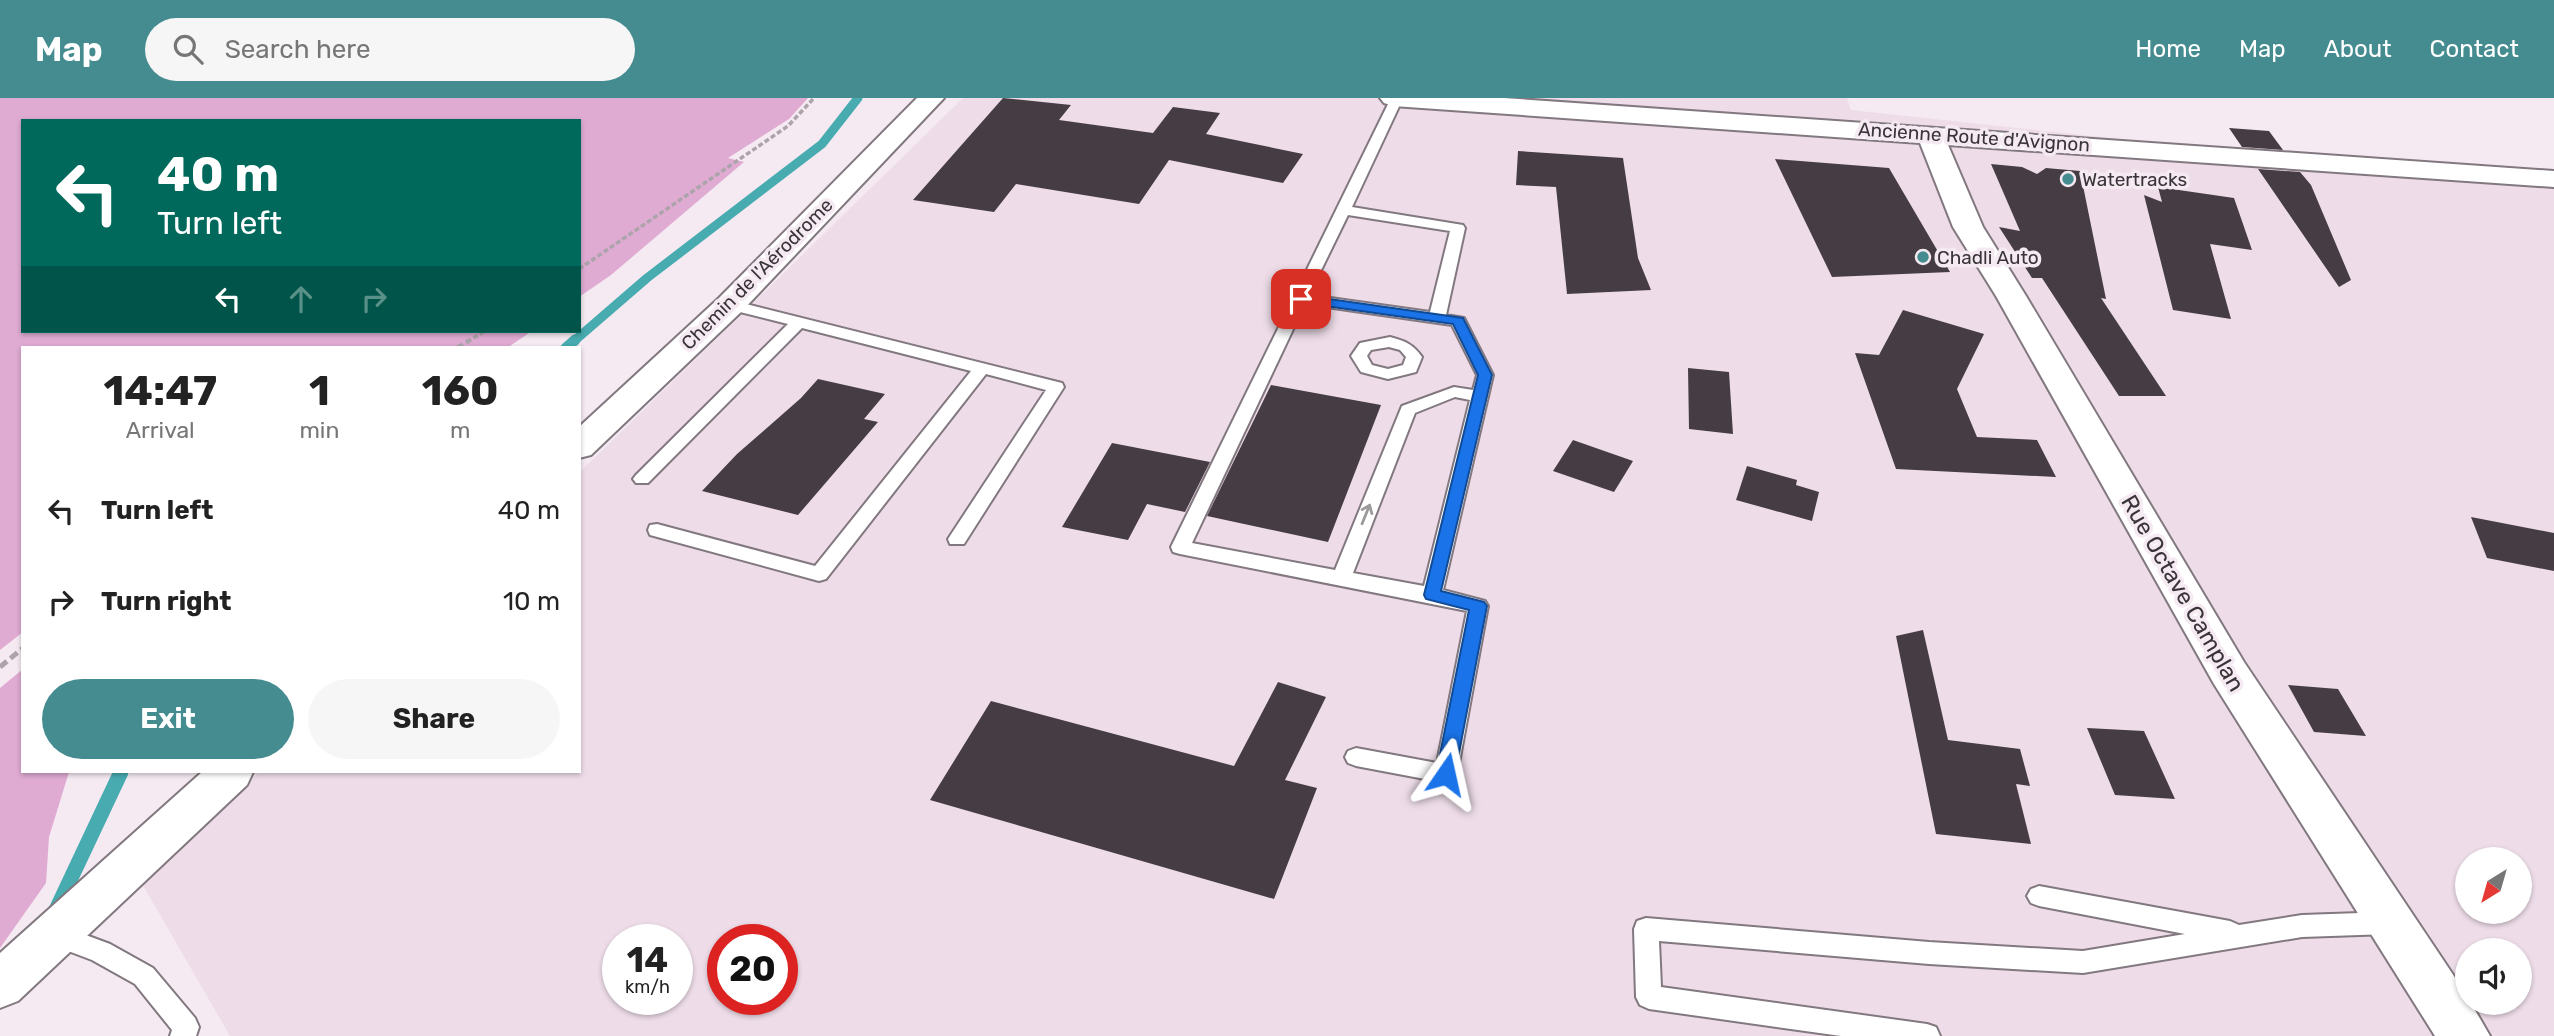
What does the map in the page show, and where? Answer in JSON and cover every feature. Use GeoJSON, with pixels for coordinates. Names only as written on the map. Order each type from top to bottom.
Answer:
{"type":"FeatureCollection","features":[{"type":"Feature","properties":{"kind":"street","name":"Chemin de l'Aérodrome"},"geometry":{"type":"LineString","coordinates":[[581,445],[730,305],[931,98]]}},
{"type":"Feature","properties":{"kind":"street","name":"Ancienne Route d'Avignon"},"geometry":{"type":"LineString","coordinates":[[1395,98],[2554,179]]}},
{"type":"Feature","properties":{"kind":"street","name":"Rue Octave Camplan"},"geometry":{"type":"LineString","coordinates":[[1930,134],[1968,227],[2011,296],[2229,673],[2464,1036]]}},
{"type":"Feature","properties":{"kind":"street"},"geometry":{"type":"LineString","coordinates":[[0,985],[230,773]]}},
{"type":"Feature","properties":{"kind":"lane"},"geometry":{"type":"LineString","coordinates":[[1356,758],[1446,774],[1478,606],[1180,547],[1345,210],[1395,98]]}},
{"type":"Feature","properties":{"kind":"lane"},"geometry":{"type":"LineString","coordinates":[[1345,210],[1458,228],[1428,316],[1398,344]]}},
{"type":"Feature","properties":{"kind":"lane"},"geometry":{"type":"LineString","coordinates":[[1301,299],[1458,321],[1485,375],[1432,595]]}},
{"type":"Feature","properties":{"kind":"lane"},"geometry":{"type":"LineString","coordinates":[[730,305],[1056,387],[957,539]]}},
{"type":"Feature","properties":{"kind":"lane"},"geometry":{"type":"LineString","coordinates":[[642,479],[799,322]]}},
{"type":"Feature","properties":{"kind":"lane"},"geometry":{"type":"LineString","coordinates":[[657,530],[819,574],[982,368]]}},
{"type":"Feature","properties":{"kind":"lane"},"geometry":{"type":"LineString","coordinates":[[1341,578],[1408,410],[1454,392],[1480,397]]}},
{"type":"Feature","properties":{"kind":"lane"},"geometry":{"type":"LineString","coordinates":[[2039,896],[2245,935]]}},
{"type":"Feature","properties":{"kind":"lane"},"geometry":{"type":"LineString","coordinates":[[1927,1036],[1649,997],[1646,929],[1929,953],[2083,962],[2302,926],[2390,923]]}},
{"type":"Feature","properties":{"kind":"lane"},"geometry":{"type":"LineString","coordinates":[[55,935],[101,952],[144,976],[186,1027],[183,1036]]}},
{"type":"Feature","properties":{"kind":"path"},"geometry":{"type":"LineString","coordinates":[[581,268],[788,126],[814,98]]}},
{"type":"Feature","properties":{"kind":"path"},"geometry":{"type":"LineString","coordinates":[[460,346],[482,333]]}},
{"type":"Feature","properties":{"kind":"path"},"geometry":{"type":"LineString","coordinates":[[0,667],[21,650]]}},
{"type":"Feature","properties":{"kind":"shaded area"},"geometry":{"type":"Polygon","coordinates":[[[0,98],[808,98],[789,119],[728,158],[744,162],[611,275],[581,296],[581,119],[21,119],[21,333],[529,333],[510,346],[21,346],[21,634],[0,650],[0,98]]]}},
{"type":"Feature","properties":{"kind":"shaded area"},"geometry":{"type":"Polygon","coordinates":[[[963,98],[1847,98],[1851,110],[2554,186],[2554,1036],[230,1036],[141,882],[258,773],[581,773],[581,471],[963,98]]]}},
{"type":"Feature","properties":{"kind":"shaded area"},"geometry":{"type":"Polygon","coordinates":[[[21,671],[21,773],[69,773],[49,837],[46,883],[0,948],[0,688],[21,671]]]}},
{"type":"Feature","properties":{"kind":"building"},"geometry":{"type":"Polygon","coordinates":[[[1003,98],[1071,105],[1059,120],[1153,133],[1173,107],[1220,113],[1206,134],[1303,154],[1283,183],[1169,160],[1139,204],[1016,184],[994,212],[913,200],[1003,98]]]}},
{"type":"Feature","properties":{"kind":"building"},"geometry":{"type":"Polygon","coordinates":[[[2229,128],[2269,131],[2283,150],[2242,147],[2229,128]]]}},
{"type":"Feature","properties":{"kind":"building"},"geometry":{"type":"Polygon","coordinates":[[[1518,151],[1623,158],[1638,258],[1651,290],[1567,294],[1556,187],[1516,185],[1518,151]]]}},
{"type":"Feature","properties":{"kind":"building"},"geometry":{"type":"Polygon","coordinates":[[[1775,159],[1889,168],[1950,272],[1832,277],[1775,159]]]}},
{"type":"Feature","properties":{"kind":"building"},"geometry":{"type":"Polygon","coordinates":[[[1991,164],[2022,167],[2037,174],[2046,168],[2080,171],[2106,299],[2101,298],[2166,396],[2119,396],[2042,278],[2032,278],[1999,227],[2020,231],[1991,164]]]}},
{"type":"Feature","properties":{"kind":"building"},"geometry":{"type":"Polygon","coordinates":[[[2258,169],[2300,172],[2311,185],[2351,280],[2339,287],[2258,169]]]}},
{"type":"Feature","properties":{"kind":"building"},"geometry":{"type":"Polygon","coordinates":[[[2158,187],[2234,198],[2252,250],[2210,244],[2231,319],[2173,310],[2144,195],[2162,202],[2158,187]]]}},
{"type":"Feature","properties":{"kind":"building"},"geometry":{"type":"Polygon","coordinates":[[[1903,310],[1984,334],[1957,389],[1977,437],[2037,440],[2056,477],[1896,469],[1855,353],[1879,355],[1903,310]]]}},
{"type":"Feature","properties":{"kind":"building"},"geometry":{"type":"Polygon","coordinates":[[[1688,368],[1729,372],[1733,434],[1689,429],[1688,368]]]}},
{"type":"Feature","properties":{"kind":"building"},"geometry":{"type":"Polygon","coordinates":[[[818,379],[885,394],[864,419],[878,422],[798,515],[702,491],[737,454],[801,398],[818,379]]]}},
{"type":"Feature","properties":{"kind":"building"},"geometry":{"type":"Polygon","coordinates":[[[1271,385],[1381,405],[1328,542],[1207,516],[1271,385]]]}},
{"type":"Feature","properties":{"kind":"building"},"geometry":{"type":"Polygon","coordinates":[[[1573,440],[1633,461],[1614,492],[1553,471],[1573,440]]]}},
{"type":"Feature","properties":{"kind":"building"},"geometry":{"type":"Polygon","coordinates":[[[1112,443],[1210,462],[1185,512],[1147,504],[1128,540],[1062,527],[1112,443]]]}},
{"type":"Feature","properties":{"kind":"building"},"geometry":{"type":"Polygon","coordinates":[[[1747,466],[1797,480],[1796,485],[1819,492],[1812,521],[1736,500],[1747,466]]]}},
{"type":"Feature","properties":{"kind":"building"},"geometry":{"type":"Polygon","coordinates":[[[2471,517],[2554,533],[2554,571],[2487,558],[2471,517]]]}},
{"type":"Feature","properties":{"kind":"building"},"geometry":{"type":"Polygon","coordinates":[[[1923,630],[1948,740],[2020,749],[2030,786],[2016,784],[2031,844],[1936,834],[1896,636],[1923,630]]]}},
{"type":"Feature","properties":{"kind":"building"},"geometry":{"type":"Polygon","coordinates":[[[1278,682],[1326,697],[1285,780],[1317,788],[1274,899],[930,800],[991,701],[1234,766],[1278,682]]]}},
{"type":"Feature","properties":{"kind":"building"},"geometry":{"type":"Polygon","coordinates":[[[2288,685],[2338,689],[2366,736],[2314,732],[2288,685]]]}},
{"type":"Feature","properties":{"kind":"building"},"geometry":{"type":"Polygon","coordinates":[[[2087,728],[2144,731],[2175,799],[2115,795],[2087,728]]]}},
{"type":"Feature","properties":{"kind":"waterway"},"geometry":{"type":"LineString","coordinates":[[573,342],[647,278],[822,144],[858,98]]}},
{"type":"Feature","properties":{"kind":"waterway"},"geometry":{"type":"LineString","coordinates":[[568,346],[575,340]]}},
{"type":"Feature","properties":{"kind":"waterway"},"geometry":{"type":"LineString","coordinates":[[56,910],[121,773]]}},
{"type":"Feature","properties":{"kind":"place","name":"Watertracks"},"geometry":{"type":"Point","coordinates":[2068,179]}},
{"type":"Feature","properties":{"kind":"place","name":"Chadli Auto"},"geometry":{"type":"Point","coordinates":[1923,257]}},
{"type":"Feature","properties":{"kind":"route"},"geometry":{"type":"LineString","coordinates":[[1301,299],[1458,321],[1485,375],[1432,595],[1478,606],[1446,774]]}}]}
